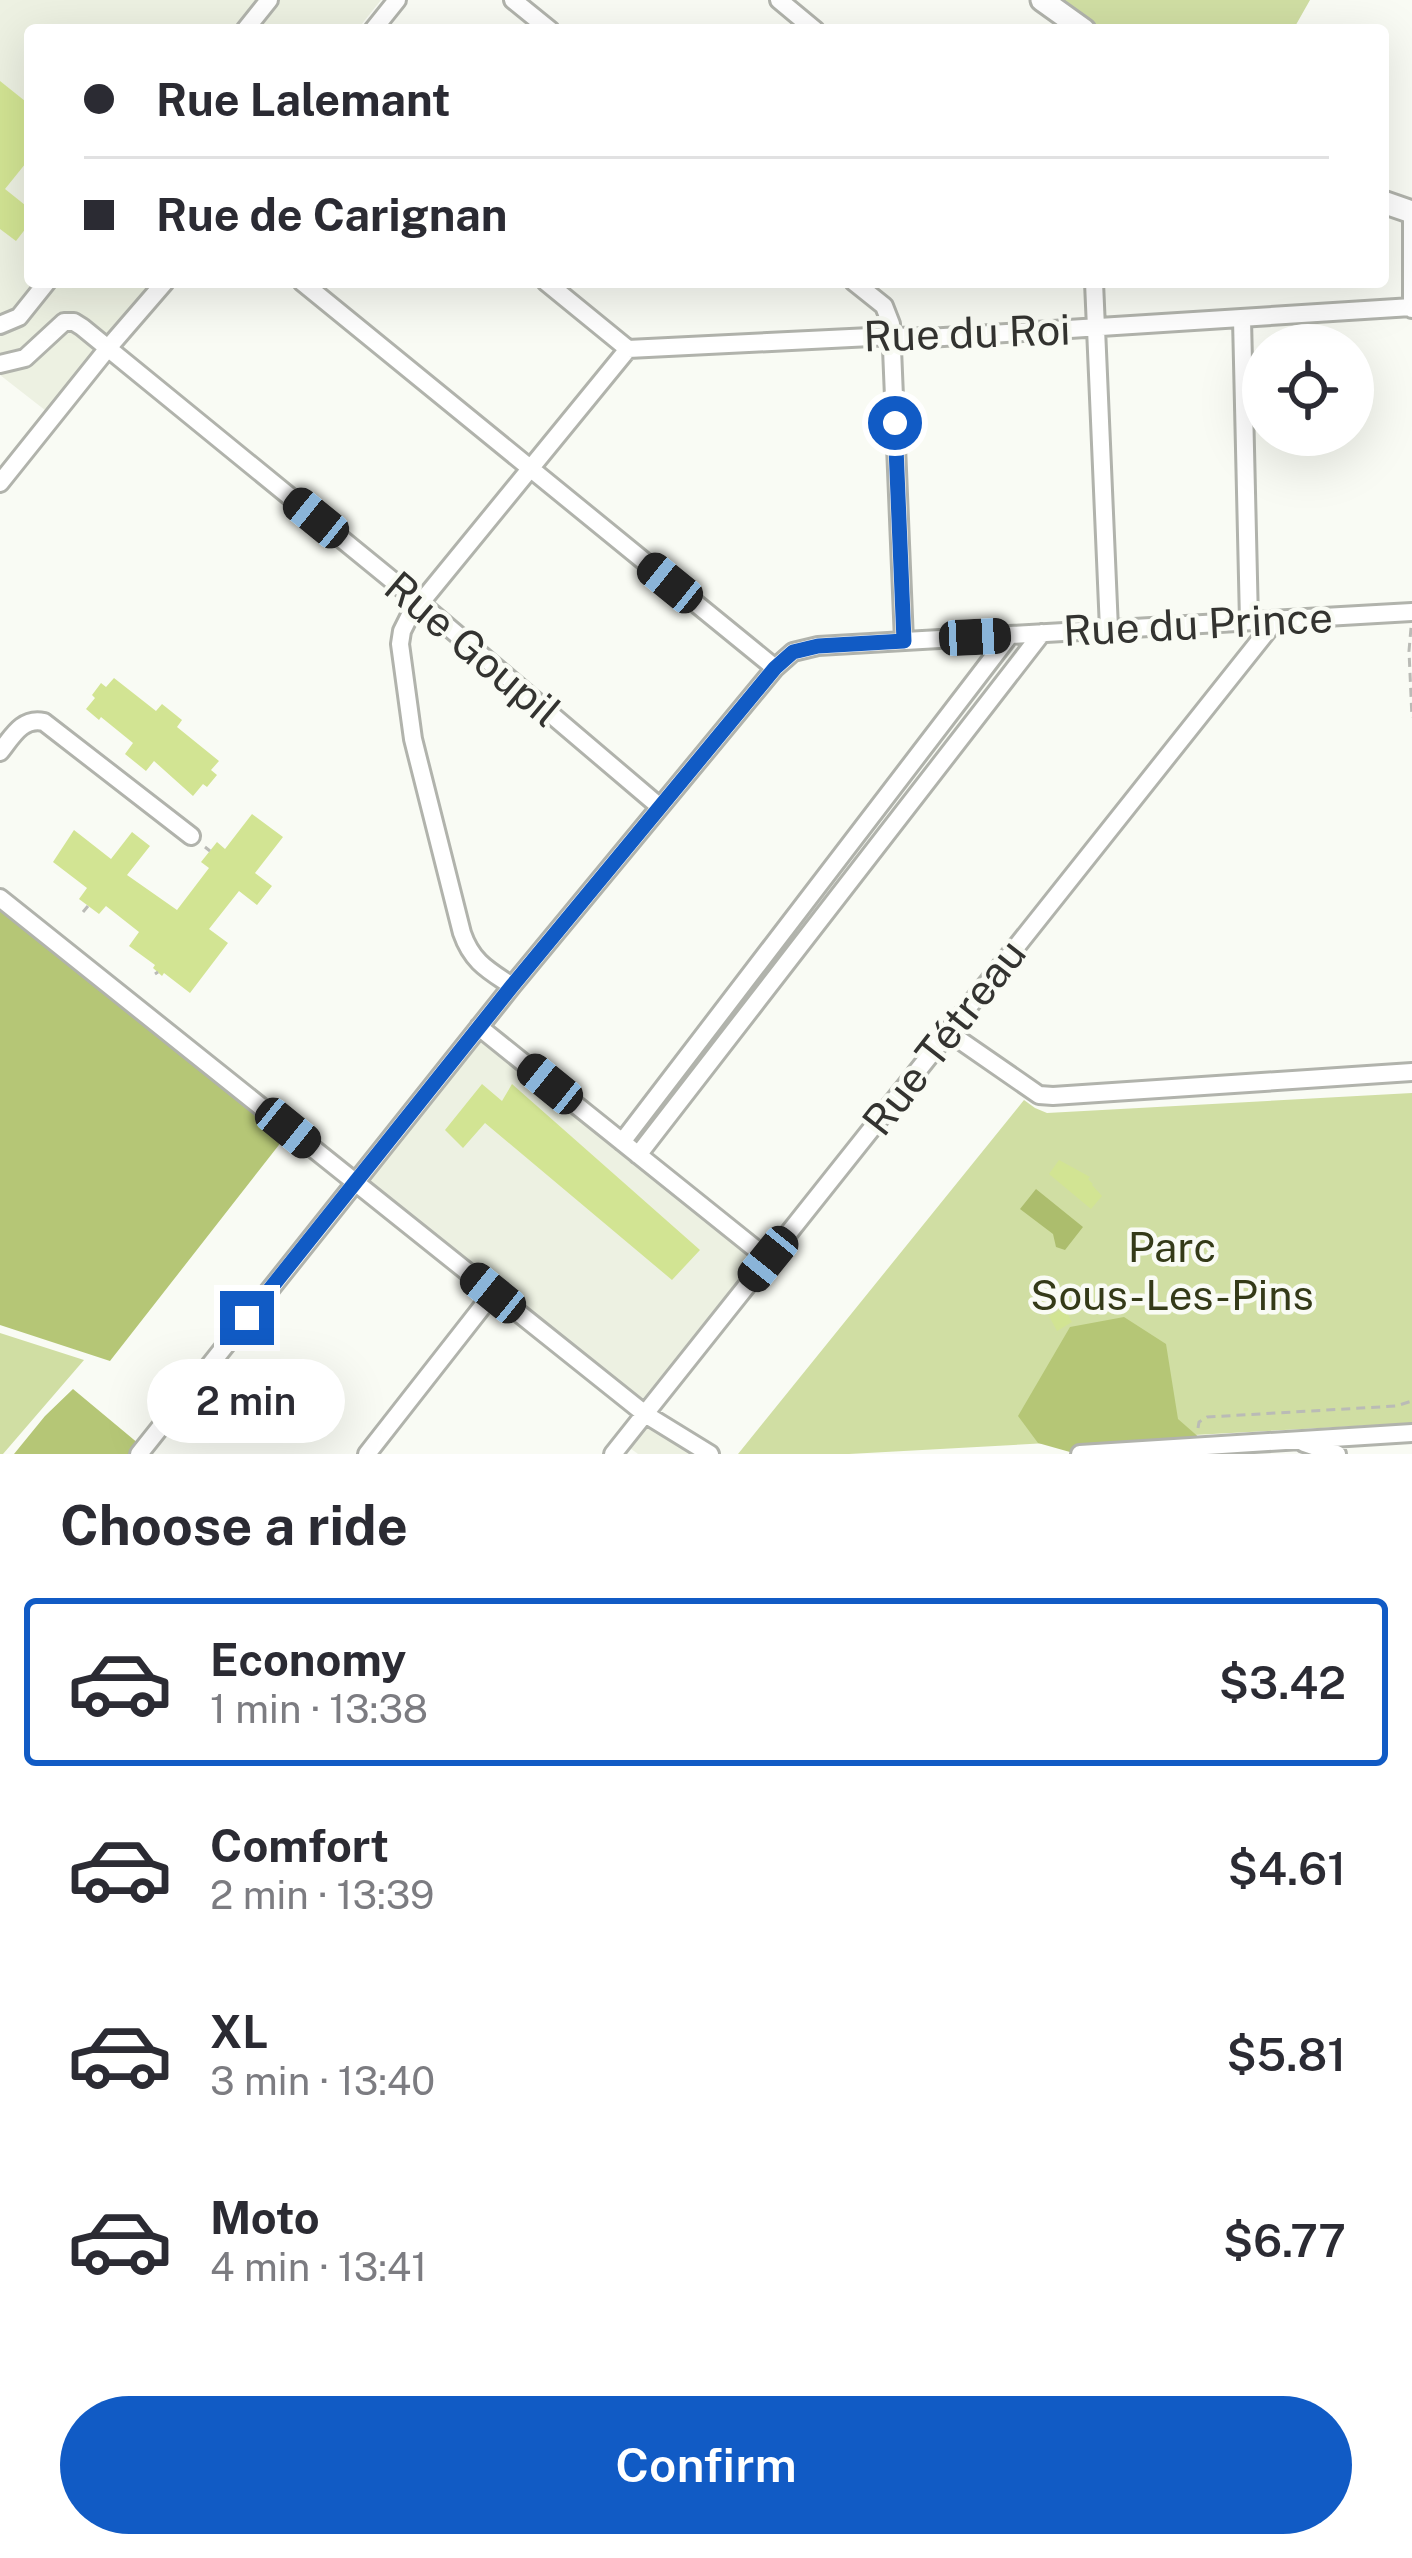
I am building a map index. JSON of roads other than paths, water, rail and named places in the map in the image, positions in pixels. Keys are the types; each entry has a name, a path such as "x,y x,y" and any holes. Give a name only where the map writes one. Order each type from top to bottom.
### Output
{"main road":[{"path":"1042,0 1076,24"}],"street":[{"path":"250,24 269,0"},
{"path":"378,24 397,0"},
{"path":"514,0 543,24"},
{"path":"779,0 808,24"},
{"path":"1412,213 1412,308"},
{"path":"0,326 19,317 42,288"},
{"path":"0,483 160,288"},
{"path":"139,1454 478,1027 775,668 309,288"},
{"path":"512,986 479,966 468,949 413,740 400,644 409,617 628,350 553,288"},
{"path":"861,288 889,314 904,641"},
{"path":"1095,288 1109,629"},
{"name":"Rue du Roi","path":"628,350 928,338 1412,308"},
{"path":"1242,320 1250,621"},
{"name":"Rue Goupil","path":"0,364 25,358 64,322 74,322 420,603 660,807"},
{"name":"Rue du Prince","path":"775,668 793,652 818,646 1412,612"},
{"name":"Rue Tétreau","path":"613,1454 1276,620"},
{"path":"638,1155 1042,633"},
{"path":"622,1142 1010,635"},
{"path":"0,752 23,724 44,722 202,844"},
{"path":"901,778 919,792"},
{"path":"817,887 834,901"},
{"path":"0,898 645,1414 710,1454"},
{"path":"723,1010 740,1023"},
{"path":"478,1027 768,1259"},
{"path":"948,1032 1039,1095 1412,1072"},
{"path":"367,1454 493,1293"},
{"path":"1080,1454 1412,1433"},
{"path":"1292,1439 1337,1454"}],"park label":[{"name":"Parc Sous-Les-Pins","path":"1172,1271"}]}
